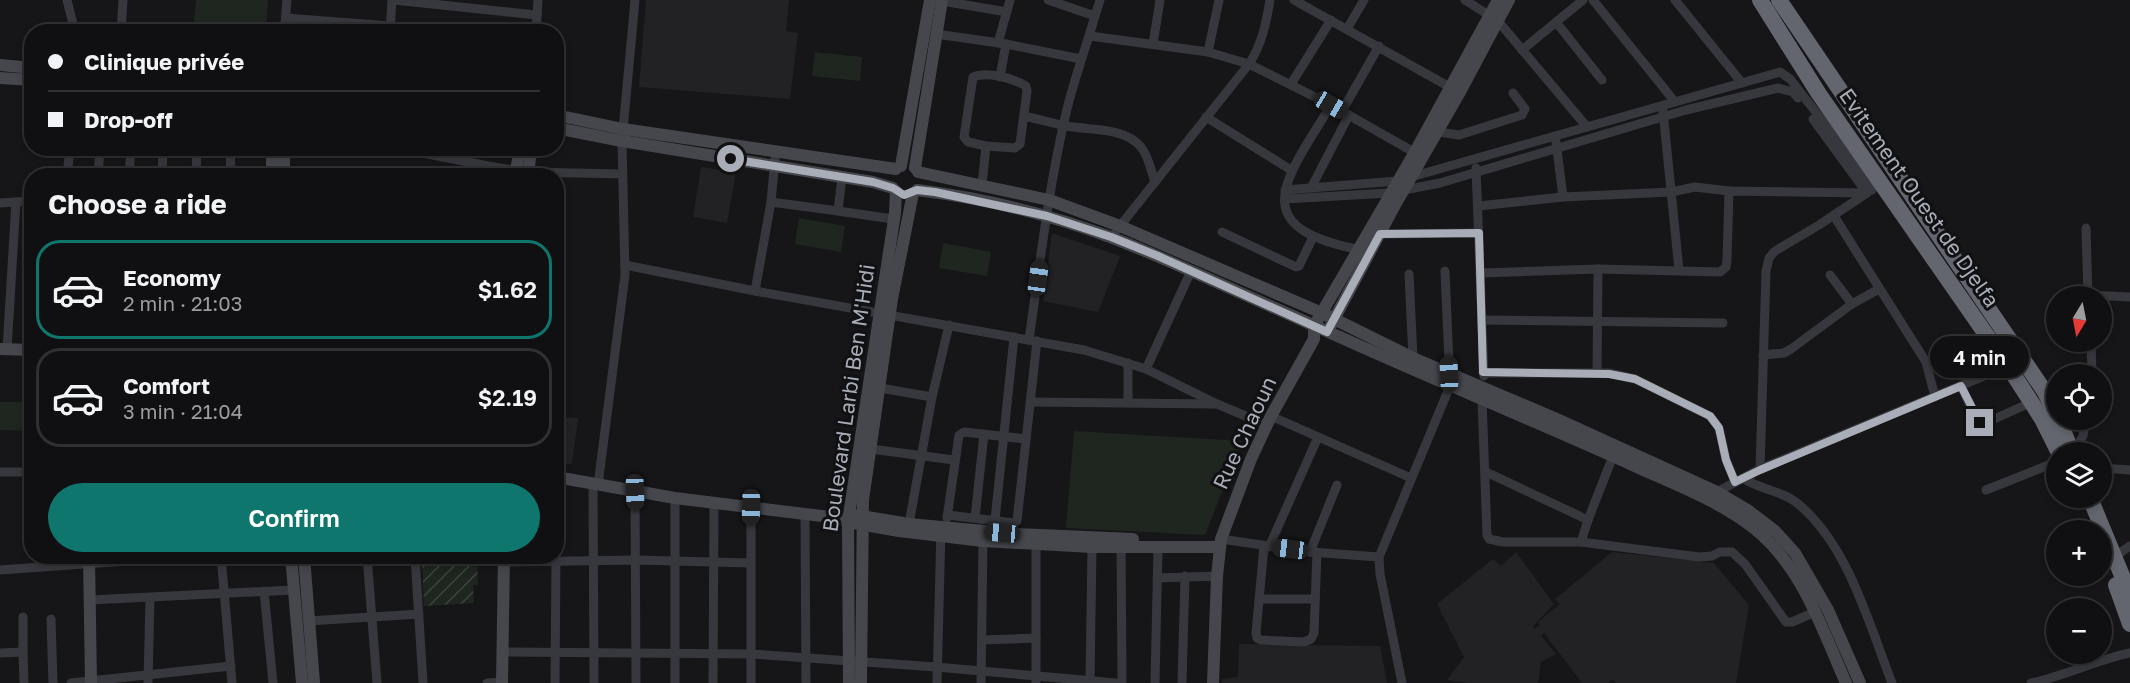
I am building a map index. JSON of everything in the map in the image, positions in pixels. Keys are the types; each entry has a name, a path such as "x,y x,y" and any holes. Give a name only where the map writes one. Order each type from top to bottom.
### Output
{"highway":[{"name":"Evitement Ouest de Djelfa","path":"1760,0 1819,94 1873,189 2008,366 2043,419 2054,442"},
{"path":"1779,0 2046,394"},
{"path":"2112,561 2130,595"},
{"path":"2112,567 2130,624"}],"main road":[{"path":"861,683 855,661 862,520 880,388 885,314 915,191 921,181 916,170 936,34 938,0"},
{"path":"895,189 892,176 898,167 938,0"},
{"path":"1494,18 1498,0"},
{"path":"1314,339 1327,332 1335,319 1380,234 1400,186 1494,18 1509,0"},
{"path":"0,65 24,67"},
{"path":"0,78 24,80"},
{"path":"1314,326 1389,193 1412,177 1419,155 1438,132 1455,90"},
{"path":"564,117 623,135 774,166 842,177 895,189 904,195 915,191 1047,216 1111,237 1327,332 1483,393 1716,492 1775,531 1796,554 1828,610 1860,683"},
{"path":"564,129 898,167 905,165 916,170 1049,200 1120,226 1322,313 1413,358 1450,380"},
{"name":"Boulevard Larbi Ben M'Hidi","path":"849,683 855,661 845,518 885,314 895,189"},
{"name":"Rue Chaoun","path":"1213,683 1220,543 1244,476 1269,420 1314,339 1314,326"},
{"path":"4,349 24,350"},
{"path":"1483,393 1697,494 1754,528 1773,545 1798,579 1846,683"},
{"path":"564,478 635,492 714,503 862,520 944,526 983,541 1220,543"},
{"path":"862,520 944,526 1092,547 1121,543 1158,547 1220,543"},
{"path":"89,564 92,682"},
{"path":"292,564 302,683"},
{"path":"304,564 314,683"},
{"path":"502,682 504,564"}],"street":[{"path":"67,0 73,24"},
{"path":"122,24 123,0"},
{"path":"285,24 287,0"},
{"path":"391,24 393,0 537,15"},
{"path":"536,24 538,0"},
{"path":"594,683 595,484 625,265 623,135 635,0"},
{"path":"938,0 1006,12"},
{"path":"1000,77 1006,12 1010,0"},
{"path":"1048,0 1095,16"},
{"path":"944,526 975,518 1017,522 1031,402 1033,340 1049,200 1063,125 1100,0"},
{"path":"1153,44 1160,0"},
{"path":"1208,52 1219,0"},
{"path":"1111,237 1249,64 1266,28 1270,0"},
{"path":"1294,0 1455,90"},
{"path":"1347,29 1364,0"},
{"path":"1465,0 1494,18 1587,127"},
{"path":"1522,50 1583,0"},
{"path":"1593,0 1674,102"},
{"path":"1676,0 1742,83"},
{"path":"1291,84 1331,20"},
{"path":"1556,22 1602,80"},
{"path":"936,34 1002,43 1081,59"},
{"path":"1089,36 1208,52 1249,64 1331,105 1419,155"},
{"path":"1311,188 1379,46"},
{"path":"1412,177 1780,72 1790,79 1873,189"},
{"path":"974,75 1000,77 1026,86 1024,116 1018,147 986,146 968,142 964,137 974,75"},
{"path":"1285,194 1311,188 1400,186 1476,172 1664,117 1778,88 1785,88 1793,92 1873,189"},
{"path":"1438,132 1460,135 1522,115 1525,109 1513,93"},
{"path":"1331,105 1291,170 1285,194 1286,212 1291,222 1313,237 1332,244 1370,252"},
{"path":"1663,105 1679,270"},
{"path":"1024,116 1063,125 1118,133 1131,139 1141,147 1148,159 1155,182"},
{"path":"1206,117 1291,170"},
{"path":"1555,136 1563,196"},
{"path":"982,185 986,146"},
{"path":"755,291 771,202 776,152"},
{"path":"438,156 500,168"},
{"path":"1476,159 1487,535 1489,539 1503,542 1581,542 1699,557 1732,552 1745,564 1786,622 1792,622 1815,612"},
{"path":"564,173 622,174"},
{"path":"838,211 842,177"},
{"path":"1478,206 1563,196 1671,192 1695,187 1729,191 1873,189"},
{"path":"1760,470 1766,272 1769,258 1784,244 1834,216 1873,189"},
{"path":"1481,273 1598,269 1720,272 1726,267 1729,191"},
{"path":"1285,194 1389,193"},
{"path":"4,349 16,202"},
{"path":"0,203 24,202"},
{"path":"771,202 894,219"},
{"path":"1834,216 1926,362 1935,398"},
{"path":"2086,228 2087,286"},
{"path":"1222,232 1296,267 1299,266 1313,237"},
{"path":"1380,234 1479,233"},
{"path":"625,265 755,291 1084,350 1146,369 1217,404 1318,437 1411,478"},
{"path":"1597,373 1598,269"},
{"path":"1146,369 1191,271"},
{"path":"1402,683 1380,574 1379,557 1450,380 1445,271"},
{"path":"1409,274 1413,358"},
{"path":"1830,275 1852,304"},
{"path":"1763,355 1791,350 1852,304 1879,289"},
{"path":"2112,297 2130,297"},
{"path":"1482,320 1723,323"},
{"path":"909,524 932,397 949,325"},
{"path":"995,520 1014,337"},
{"path":"1128,363 1128,403"},
{"path":"1716,492 1760,470 2008,366"},
{"path":"1483,372 1620,375 1635,379 1710,416 1719,428 1726,460 1739,480 1783,494 1795,501 1810,515 1822,532 1846,568 1892,683"},
{"path":"1961,386 1977,421 1983,424 2032,402"},
{"path":"880,388 932,397"},
{"path":"1031,402 1217,404"},
{"path":"936,683 944,526 957,438 961,433 1026,439"},
{"path":"975,518 984,434"},
{"path":"1318,437 1267,546 1259,599 1257,638 1304,642 1311,639 1314,633 1315,600 1313,552 1337,485"},
{"path":"871,448 954,460"},
{"path":"1581,542 1613,456"},
{"path":"1986,490 2046,466"},
{"path":"2112,469 2130,470"},
{"path":"0,472 24,472"},
{"path":"1486,472 1588,520"},
{"path":"635,492 636,683"},
{"path":"675,498 675,683"},
{"path":"713,683 714,503"},
{"path":"751,507 751,683"},
{"path":"805,514 806,683"},
{"path":"1036,540 1036,680"},
{"path":"981,683 983,541"},
{"path":"1121,543 1122,683"},
{"path":"1220,543 1379,557"},
{"path":"2112,553 2130,546"},
{"path":"1089,680 1092,547"},
{"path":"1155,683 1158,547"},
{"path":"564,559 750,563"},
{"path":"0,570 53,564"},
{"path":"221,564 232,683"},
{"path":"368,564 377,683"},
{"path":"416,564 423,683"},
{"path":"555,683 556,564"},
{"path":"1182,683 1185,576"},
{"path":"1157,578 1217,576"},
{"path":"90,600 294,590"},
{"path":"264,591 273,683"},
{"path":"148,679 150,598"},
{"path":"1259,599 1315,600"},
{"path":"308,621 419,614"},
{"path":"22,617 24,683"},
{"path":"51,619 53,683"},
{"path":"982,640 1036,638"},
{"path":"0,653 23,652"},
{"path":"502,652 752,654 936,667 1036,680 1089,680 1116,683"},
{"path":"2031,683 2107,658 2130,653"},
{"path":"71,683 148,679 231,666"},
{"path":"488,683 502,682"}],"shaded area":[{"path":"196,0 268,0 266,24 194,24"},
{"path":"646,0 789,0 786,31 798,33 790,99 639,87"},
{"path":"815,52 862,57 860,81 812,76"},
{"path":"701,167 736,172 727,223 693,217"},
{"path":"799,218 845,226 841,252 795,244"},
{"path":"1052,233 1120,256 1098,312 1043,301"},
{"path":"943,243 991,252 987,276 939,268"},
{"path":"0,402 24,402 24,431 0,430"},
{"path":"564,417 578,418 572,464 564,464"},
{"path":"1074,431 1242,441 1205,535 1066,528"},
{"path":"1516,552 1554,604 1533,626 1535,629 1540,625 1538,622 1560,604 1555,599 1612,552 1714,563 1749,605 1736,683 1616,683 1613,679 1608,683 1582,683 1544,633 1541,636 1556,654 1541,662 1538,683 1468,683 1447,680 1464,657 1437,604 1493,559 1501,566"},
{"path":"422,564 477,564 478,585 473,585 474,603 424,606"},
{"path":"1239,644 1380,646 1387,683 1222,683 1222,679 1238,677"}],"route":[{"path":"731,159 873,182 893,188 904,195 917,190 935,192 1047,216 1111,237 1158,256 1327,332 1380,234 1479,233 1483,372 1609,374 1635,379 1710,416 1719,428 1726,460 1735,482 1961,386 1980,423"}]}
